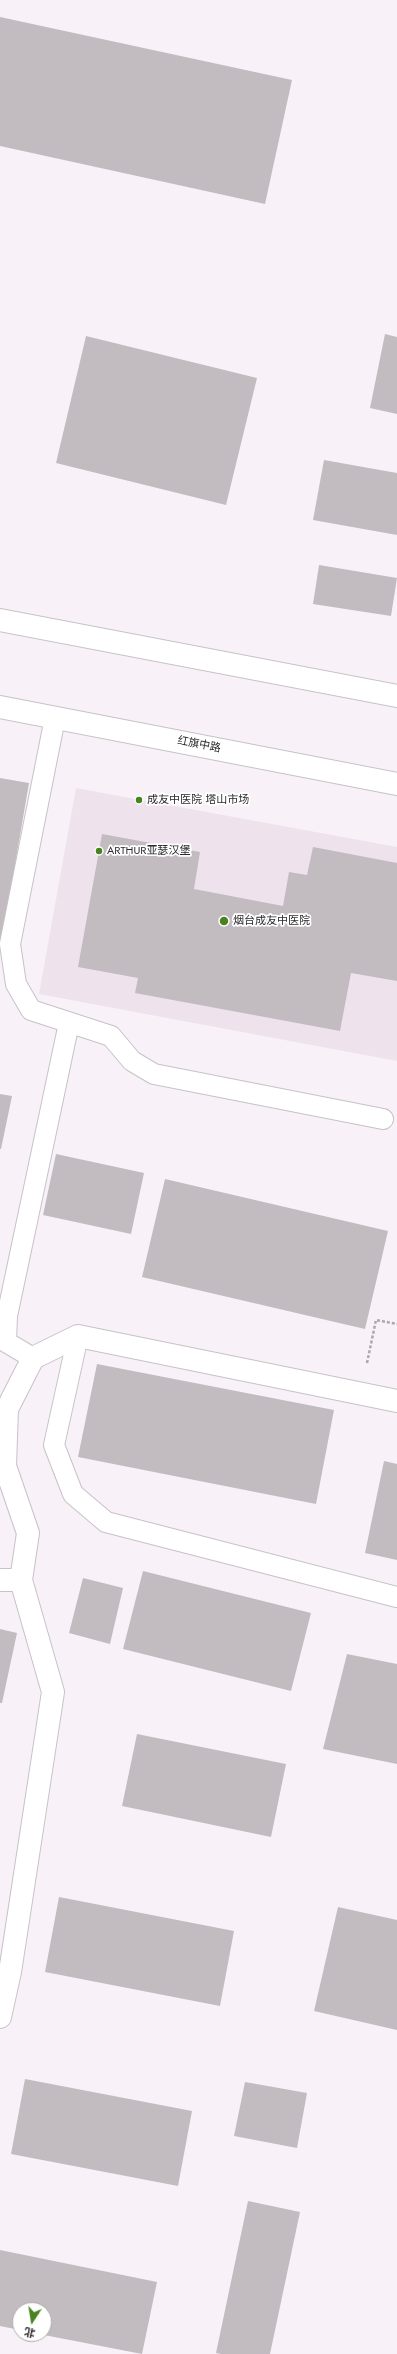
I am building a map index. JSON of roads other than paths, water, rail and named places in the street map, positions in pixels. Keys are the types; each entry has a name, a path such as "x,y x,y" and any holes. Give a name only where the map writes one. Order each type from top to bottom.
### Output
{"street":[{"path":"0,620 397,696"},
{"name":"红旗中路","path":"0,707 397,784"},
{"path":"0,2017 10,1972 54,1692 10,1580 28,1533 5,1466 3,1408 33,1358 78,1336 397,1401"}],"lane":[{"path":"55,718 10,944 16,984 30,1010 112,1036 132,1061 154,1074 383,1119"},
{"path":"33,1358 6,1342 7,1316 69,1023"},
{"path":"78,1336 54,1446 74,1494 106,1522 397,1597"}],"place":[{"name":"成友中医院 塔山市场","path":"139,800"},
{"name":"ARTHUR亚瑟汉堡","path":"99,851"},
{"name":"烟台成友中医院","path":"224,921"}]}
